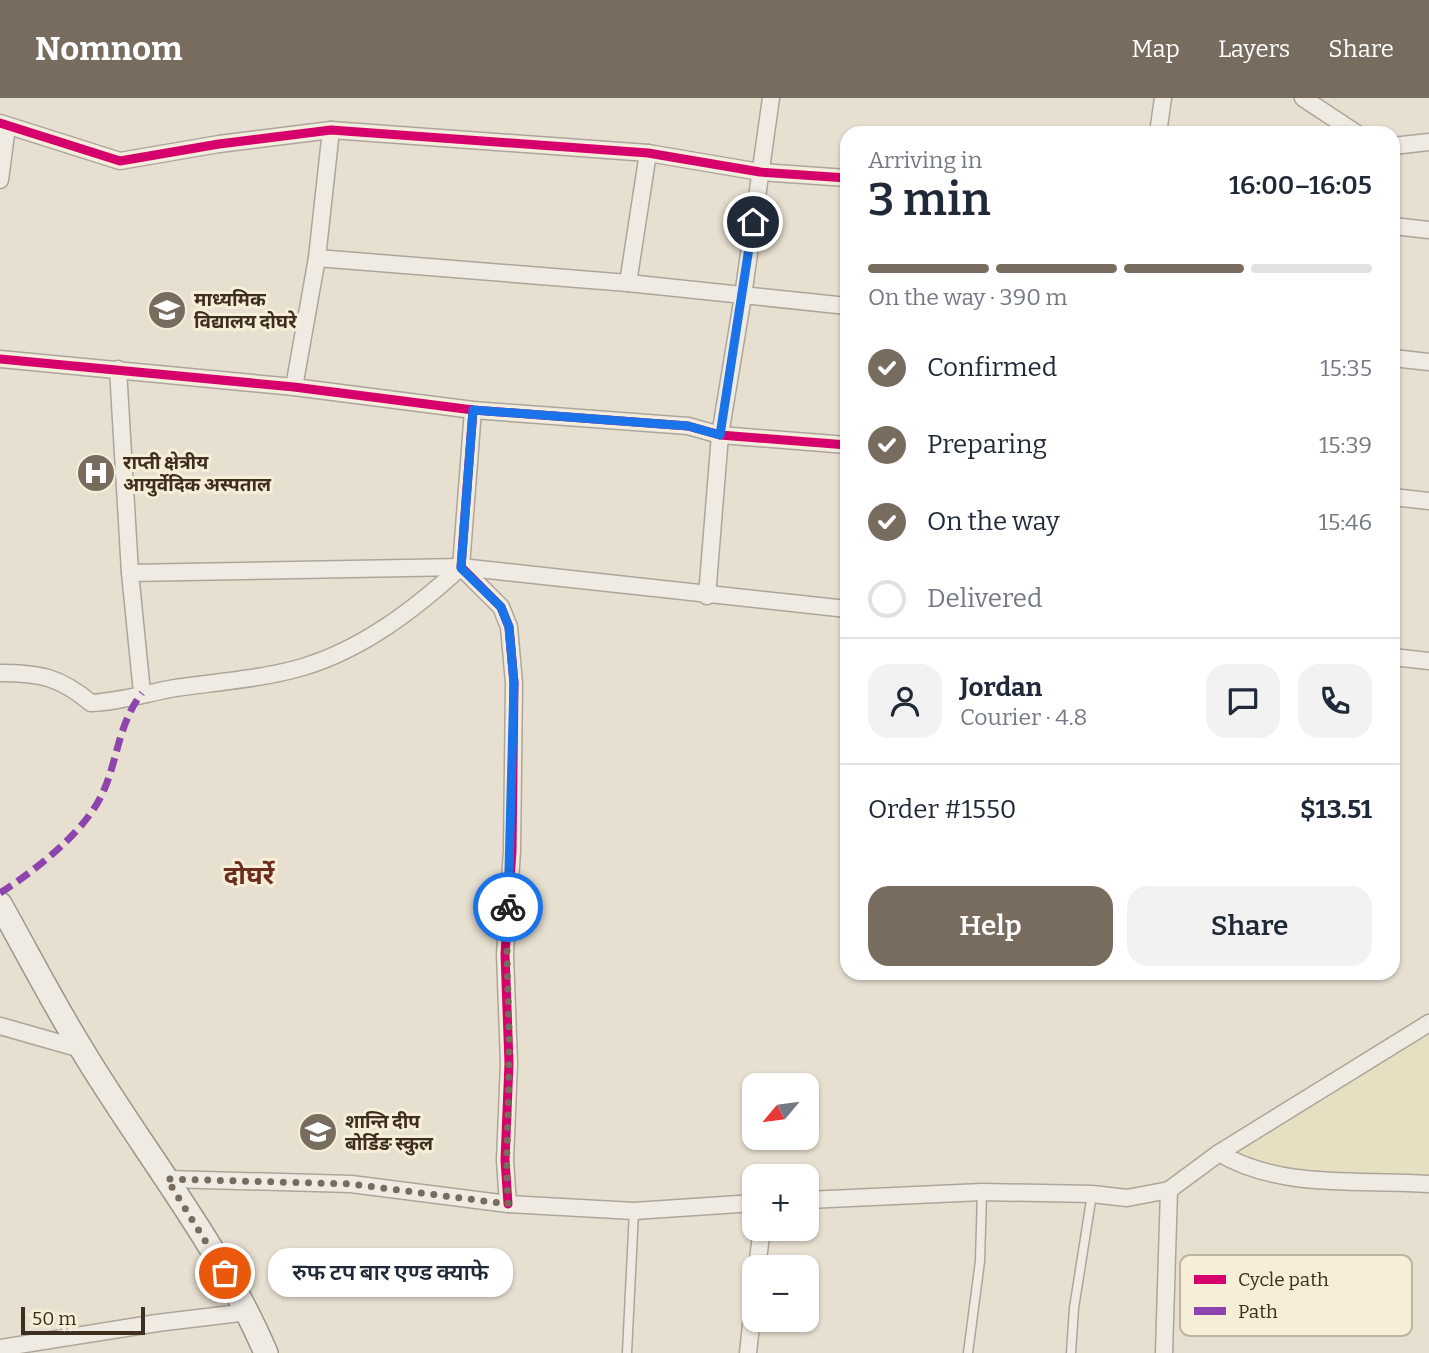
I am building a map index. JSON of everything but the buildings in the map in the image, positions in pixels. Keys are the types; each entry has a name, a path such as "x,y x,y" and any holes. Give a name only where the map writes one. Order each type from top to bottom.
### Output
{"main road":[{"path":"0,904 81,1049 167,1179 248,1312 266,1353"}],"street":[{"path":"707,596 720,435 771,98"},
{"path":"1159,126 1163,98"},
{"path":"1303,98 1345,126"},
{"path":"0,180 3,125 120,162 219,144 331,130 648,153 760,172 840,178"},
{"path":"294,387 317,258 331,130"},
{"path":"1400,144 1429,142"},
{"path":"628,282 648,153"},
{"path":"1400,227 1429,230"},
{"path":"317,258 628,282 840,305"},
{"path":"0,359 294,387 473,410 688,426 720,435 840,444"},
{"path":"1400,359 1429,362"},
{"path":"118,369 130,573 142,693"},
{"path":"0,673 49,676 75,690 90,703 110,702 142,693 303,667 357,645 419,605 461,568 473,410"},
{"path":"1400,498 1429,501"},
{"path":"130,573 461,568 840,608"},
{"path":"461,568 501,607 509,627 514,683 512,851 505,954 509,1063 505,1160 508,1204"},
{"path":"1400,658 1429,661"},
{"path":"819,1199 982,1192 1092,1194 1127,1198 1169,1190 1219,1153 1429,1023"},
{"path":"0,1026 81,1049"},
{"path":"1219,1153 1235,1162 1273,1175 1329,1181 1429,1184"},
{"path":"167,1179 351,1184 508,1204 634,1211 742,1204"},
{"path":"1164,1353 1169,1190"},
{"path":"0,1348 158,1322 248,1312"},
{"path":"748,1353 750,1332"}],"lane":[{"path":"968,1353 980,1261 982,1192"},
{"path":"1070,1353 1074,1308 1092,1194"},
{"path":"627,1353 634,1211"}],"shaded area":[{"path":"1429,1035 1429,1176 1330,1175 1274,1170 1237,1150"}],"marked path":[{"path":"0,893 54,853 89,815 105,789 127,719 142,693"}],"cycle path":[{"path":"0,123 120,161 219,144 331,130 648,153 760,172 840,178"},
{"path":"0,359 294,387 473,410 688,426 720,435 840,444"},
{"path":"473,410 461,567 501,607 509,627 514,683 512,851 505,954 509,1063 505,1160 508,1204"}],"way so far":[{"path":"225,1273 167,1179 351,1184 508,1204 505,1160 509,1063 505,954 508,907"}],"place":[{"name":"माध्यमिक विद्यालय दोघरे","path":"167,310"},
{"name":"राप्ती क्षेत्रीय आयुर्वेदिक अस्पताल","path":"96,473"},
{"name":"शान्ति दीप बोर्डिङ स्कुल","path":"318,1132"},
{"name":"रुफ टप बार एण्ड क्याफे","path":"225,1273"}],"district":[{"name":"दोघर्रे","path":"249,875"}],"route":[{"path":"508,907 512,851 514,683 509,627 501,607 461,568 473,410 688,426 720,435 753,222"}]}
